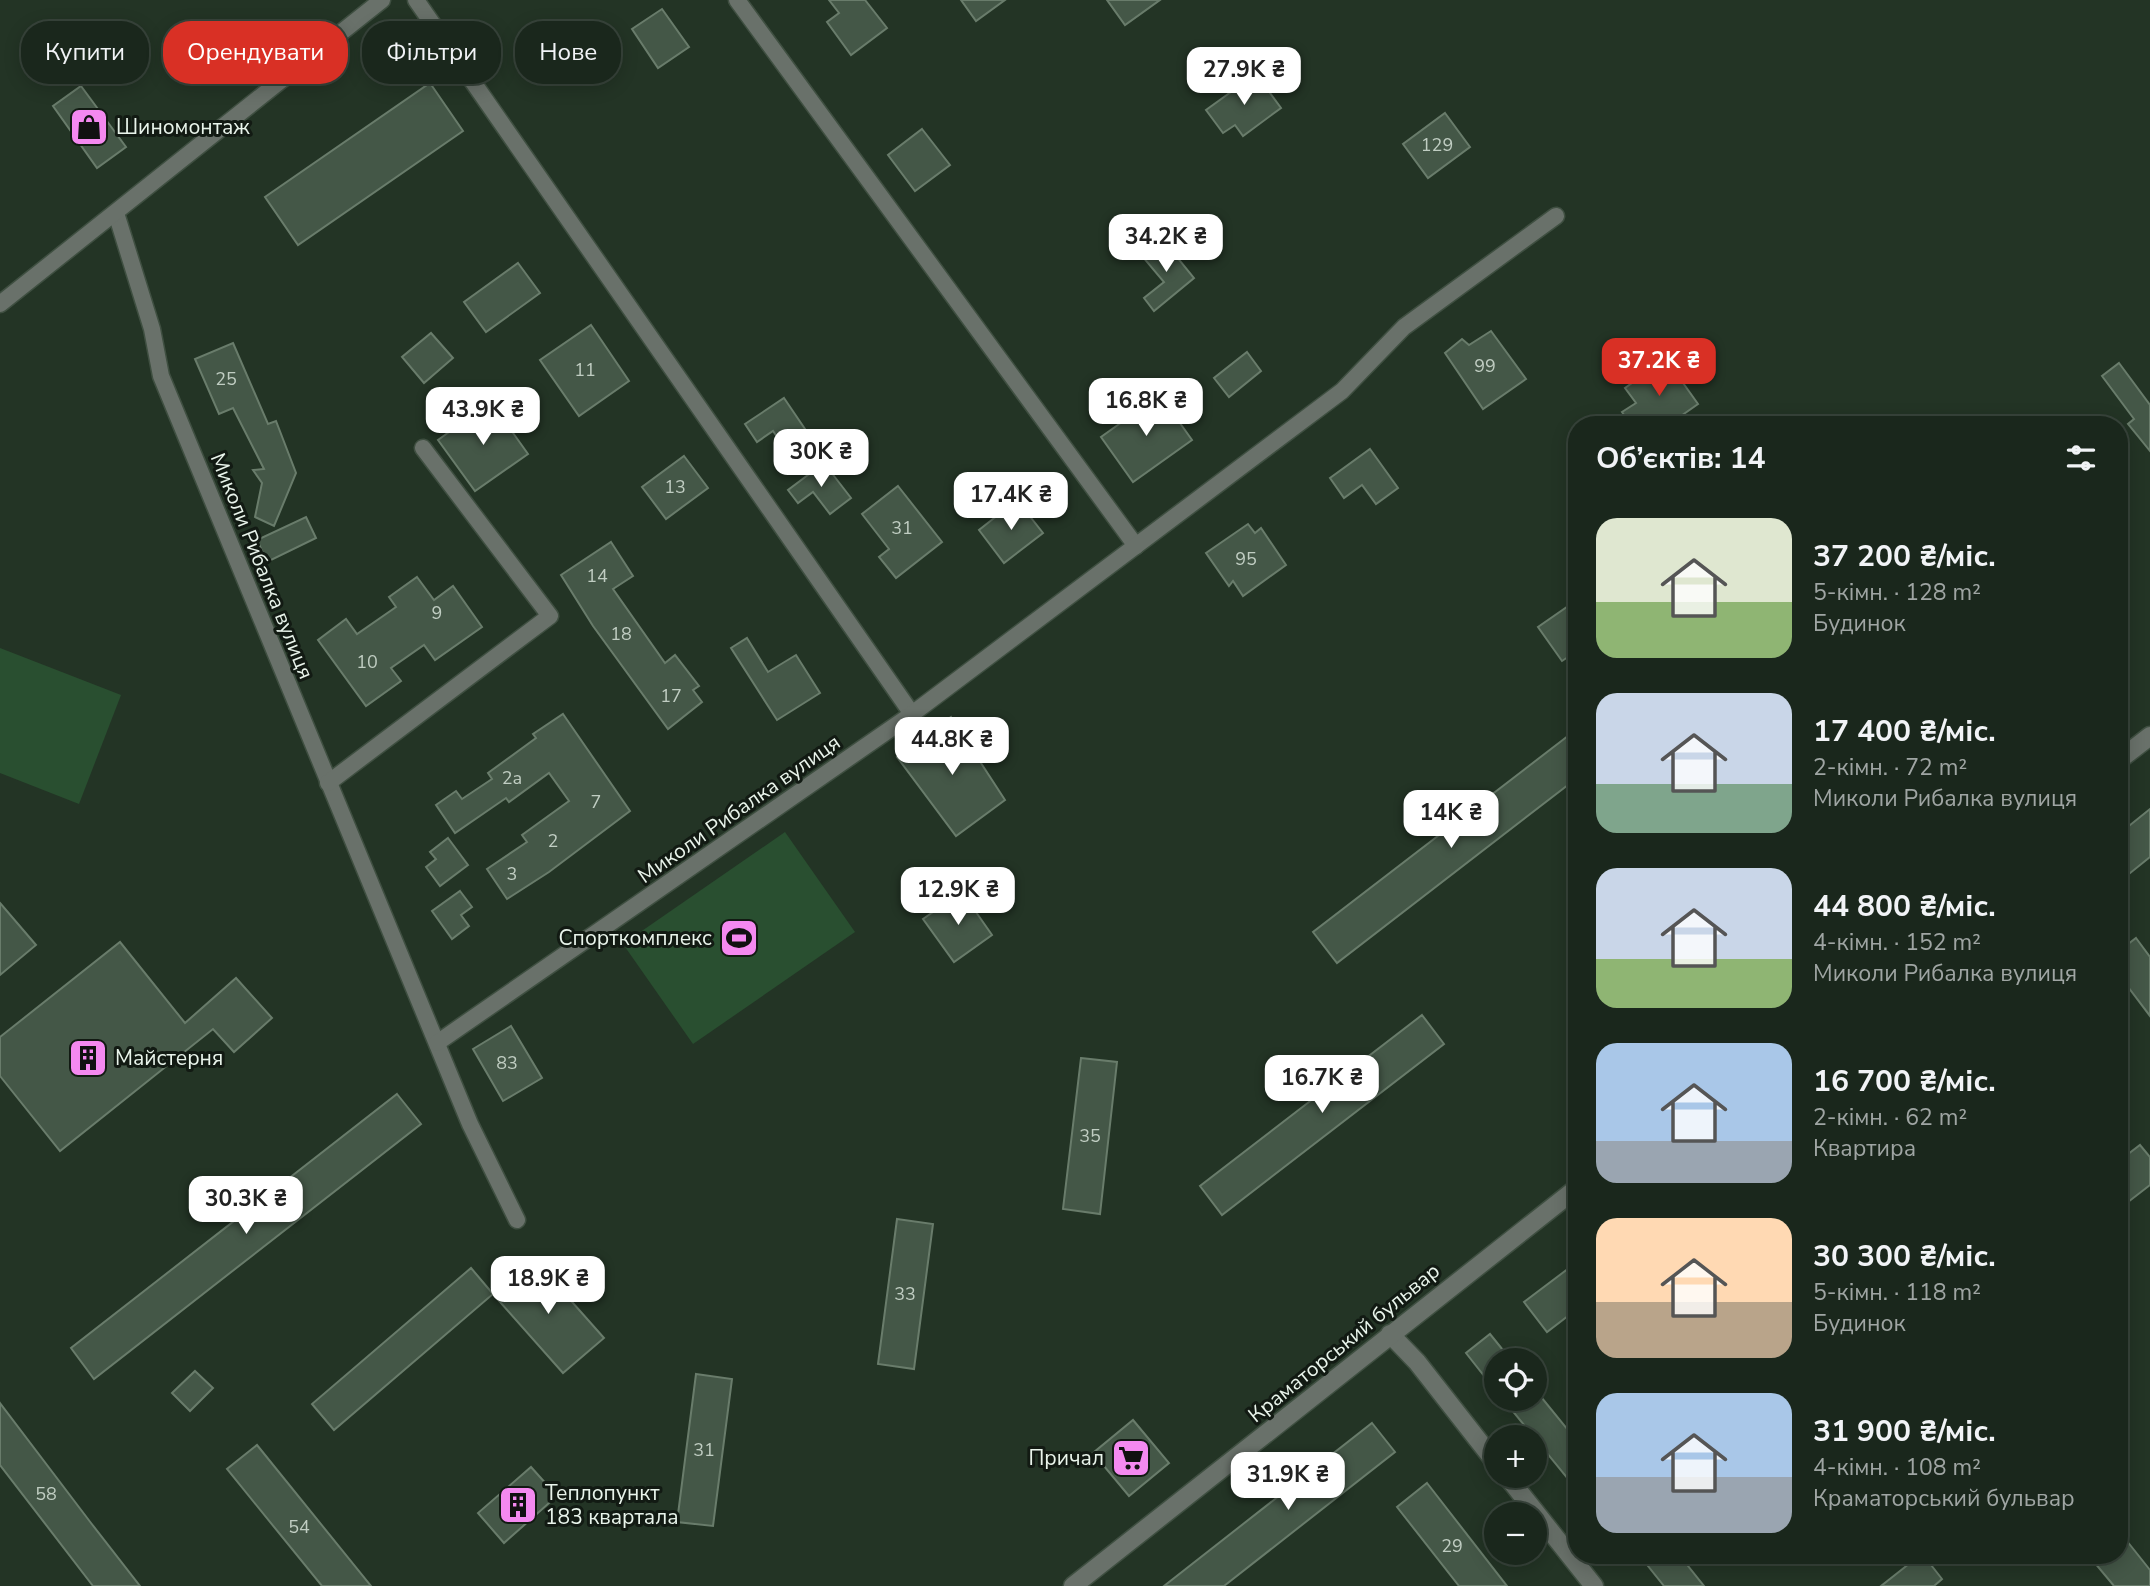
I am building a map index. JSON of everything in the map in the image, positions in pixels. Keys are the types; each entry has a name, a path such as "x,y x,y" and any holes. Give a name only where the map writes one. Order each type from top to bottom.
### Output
{"street":[{"path":"0,304 382,0"},
{"path":"416,0 912,714"},
{"path":"737,0 1136,546"},
{"name":"Миколи Рибалка вулиця","path":"116,213 152,329 161,376 470,1124 517,1220"},
{"name":"Миколи Рибалка вулиця","path":"437,1043 912,714 1342,391 1404,327 1556,216"},
{"path":"328,783 550,616 423,448"},
{"path":"2128,753 2150,736"},
{"name":"Краматорський бульвар","path":"1073,1586 1568,1195"},
{"path":"1390,1334 1417,1362 1484,1448"},
{"path":"1516,1488 1568,1553"},
{"path":"1577,1564 1594,1586"}],"green space":[{"path":"0,648 121,695 79,804 0,773"},
{"name":"Спорткомплекс","path":"785,832 855,932 693,1044 623,944"}],"building":[{"path":"829,0 865,0 887,28 851,55 827,22 839,13"},
{"path":"961,0 1005,0 976,21"},
{"path":"1107,0 1160,0 1125,25"},
{"path":"662,9 689,47 658,68 632,29"},
{"path":"1256,74 1281,108 1243,136 1235,125 1223,133 1206,110"},
{"path":"429,84 463,131 298,245 265,197"},
{"name":"Шиномонтаж","path":"81,86 126,147 97,168 53,106"},
{"path":"1445,113 1470,147 1428,178 1403,144"},
{"path":"922,129 950,165 915,191 888,155"},
{"path":"1163,240 1194,278 1154,311 1144,298 1164,282 1142,256"},
{"path":"518,263 540,293 486,332 464,302"},
{"path":"591,325 629,381 579,416 540,360"},
{"path":"1491,331 1526,379 1483,409 1445,353 1462,339 1469,345"},
{"path":"431,333 453,358 424,383 402,357"},
{"path":"233,343 268,424 276,421 296,473 274,526 255,517 262,483 253,470 264,469 233,408 219,414 195,359"},
{"path":"1247,352 1261,371 1229,397 1214,378"},
{"path":"1666,359 1698,404 1681,416 1625,416 1622,412 1636,403 1625,388"},
{"path":"2119,363 2150,405 2150,451 2128,424 2134,419 2102,376"},
{"path":"1160,395 1192,440 1133,482 1101,437"},
{"path":"784,398 805,429 782,444 773,431 757,442 745,424"},
{"path":"491,402 528,454 475,491 438,440"},
{"path":"1370,449 1398,488 1376,504 1362,485 1344,498 1330,478"},
{"path":"684,456 708,488 666,519 642,487"},
{"path":"824,463 851,498 830,514 813,492 798,503 788,490"},
{"path":"898,486 942,542 896,578 879,557 889,549 862,514"},
{"path":"1017,500 1043,533 1004,563 979,530"},
{"path":"306,517 316,538 267,562 257,540"},
{"path":"1248,524 1255,533 1261,528 1286,565 1243,596 1233,581 1229,586 1206,553"},
{"path":"611,542 633,576 613,589 665,663 675,655 699,686 693,690 702,702 668,729 593,626 561,575"},
{"path":"417,577 434,600 453,586 482,627 435,660 424,645 391,668 401,681 366,706 318,640 346,619 357,634 396,607 389,597"},
{"path":"1568,606 1568,657 1562,661 1538,627"},
{"path":"747,638 768,672 796,655 820,693 777,720 731,648"},
{"path":"563,714 630,811 549,872 507,899 487,869 527,842 522,835 569,801 549,773 509,802 506,798 455,833 436,805 456,791 462,799 492,779 488,773 536,738 533,734"},
{"path":"951,717 1005,800 956,836 897,757"},
{"path":"1568,736 1568,785 1337,963 1313,932"},
{"path":"2150,809 2150,857 2128,875 2128,827"},
{"path":"448,838 468,865 440,886 426,867 436,859 430,852"},
{"path":"460,891 472,907 461,915 469,926 452,939 432,911"},
{"path":"962,892 992,935 954,962 923,919"},
{"path":"0,903 36,945 0,975"},
{"path":"2136,938 2150,957 2150,1016 2128,987 2128,944"},
{"name":"Майстерня","path":"120,942 185,1023 236,978 272,1018 234,1052 213,1029 60,1151 0,1076 0,1037"},
{"path":"1422,1015 1444,1044 1222,1215 1200,1186"},
{"path":"511,1026 542,1078 503,1101 473,1049"},
{"path":"1081,1058 1117,1062 1100,1214 1063,1209"},
{"path":"397,1094 421,1124 94,1379 71,1348"},
{"path":"2140,1145 2150,1157 2150,1185 2128,1202 2128,1154"},
{"path":"897,1219 933,1224 914,1369 878,1364"},
{"path":"534,1259 604,1338 563,1373 493,1294"},
{"path":"471,1268 493,1294 334,1430 312,1404"},
{"path":"1568,1269 1568,1316 1547,1332 1524,1302"},
{"path":"1490,1334 1501,1348 1484,1348 1484,1376 1466,1353"},
{"path":"195,1371 213,1388 190,1411 172,1393"},
{"path":"696,1374 732,1379 713,1526 677,1522"},
{"path":"0,1403 140,1586 93,1586 0,1465"},
{"path":"1547,1404 1568,1430 1568,1479 1547,1453 1547,1425 1524,1425 1513,1411 1547,1411"},
{"name":"Причал","path":"1133,1420 1169,1463 1129,1496 1093,1453"},
{"path":"1372,1423 1395,1452 1224,1586 1164,1586"},
{"path":"257,1445 371,1586 322,1586 227,1469"},
{"name":"Теплопункт 183 квартала","path":"531,1467 557,1496 504,1543 478,1513"},
{"path":"1427,1483 1484,1556 1484,1565 1491,1565 1507,1586 1459,1586 1397,1507"},
{"path":"2128,1542 2150,1570 2150,1586 2114,1586 2096,1564 2128,1564"},
{"path":"1646,1564 1686,1564 1704,1586 1664,1586"},
{"path":"1909,1564 1930,1564 1942,1579 1934,1586 1881,1586"}],"place":[{"name":"Шиномонтаж","path":"89,127"},
{"name":"Спорткомплекс","path":"739,938"},
{"name":"Майстерня","path":"88,1058"},
{"name":"Причал","path":"1131,1458"},
{"name":"Теплопункт 183 квартала","path":"518,1505"}]}
